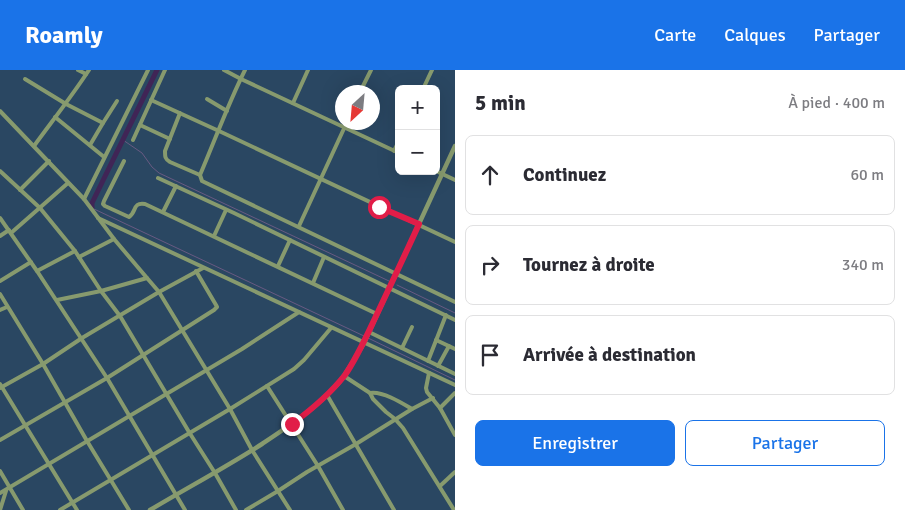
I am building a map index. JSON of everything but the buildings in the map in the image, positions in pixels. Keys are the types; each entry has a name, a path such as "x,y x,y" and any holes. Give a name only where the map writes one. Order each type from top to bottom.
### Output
{"street":[{"path":"34,146 88,72 78,70"},
{"path":"84,199 147,72 140,70"},
{"path":"133,140 165,70"},
{"path":"224,70 335,123"},
{"path":"245,70 200,175 202,181 455,302"},
{"path":"293,103 308,70"},
{"path":"364,85 371,70"},
{"path":"426,85 432,70"},
{"path":"25,79 66,104 103,123"},
{"path":"206,99 226,111"},
{"path":"151,100 455,242"},
{"path":"90,145 116,101"},
{"path":"0,111 84,199 114,239 159,292 230,409 252,450 290,510"},
{"path":"180,113 165,151 165,158 200,175"},
{"path":"55,117 104,157"},
{"path":"140,125 170,139"},
{"path":"299,226 343,130"},
{"path":"350,130 395,151"},
{"path":"150,510 215,473 292,424 327,395 344,376 369,333 455,146"},
{"path":"20,190 49,161"},
{"path":"124,161 103,204 105,206 129,217 132,216 136,206 145,204 377,314"},
{"path":"0,171 40,208 75,251 120,316 236,510"},
{"path":"442,174 455,180"},
{"path":"158,178 455,320"},
{"path":"0,236 10,232 68,183"},
{"path":"163,212 176,186"},
{"path":"214,236 226,210"},
{"path":"0,218 82,338 185,510"},
{"path":"98,218 455,385"},
{"path":"79,257 114,239"},
{"path":"278,266 290,240"},
{"path":"37,271 75,251"},
{"path":"313,283 324,257"},
{"path":"0,281 31,262"},
{"path":"77,510 1,386 43,364 82,338 203,268"},
{"path":"0,440 107,378 214,310 217,307 196,271"},
{"path":"57,300 101,291 147,278"},
{"path":"0,294 66,401 129,510"},
{"path":"0,310 7,307"},
{"path":"0,493 207,370 299,312"},
{"path":"428,361 446,315"},
{"path":"402,348 412,327"},
{"path":"60,510 230,409 299,365 331,328"},
{"path":"369,333 455,374"},
{"path":"436,340 455,349"},
{"path":"438,366 449,346"},
{"path":"428,374 427,392 440,408 455,435"},
{"path":"344,376 370,393 373,399 396,419 454,508"},
{"path":"267,386 318,466 343,510"},
{"path":"370,393 377,393 412,409"},
{"path":"440,408 455,393"},
{"path":"327,395 394,510"},
{"path":"246,510 433,398"},
{"path":"0,471 8,489 23,510"},
{"path":"440,486 455,472"},
{"path":"0,510 8,489"}],"waterway":[{"path":"92,208 92,203 157,70"},
{"path":"123,140 142,153 159,173 389,281"},
{"path":"94,209 364,336"},
{"path":"397,285 455,313"},
{"path":"368,338 455,380"}],"route":[{"path":"292,424 327,395 351,365 364,343 419,224 379,207"}]}
